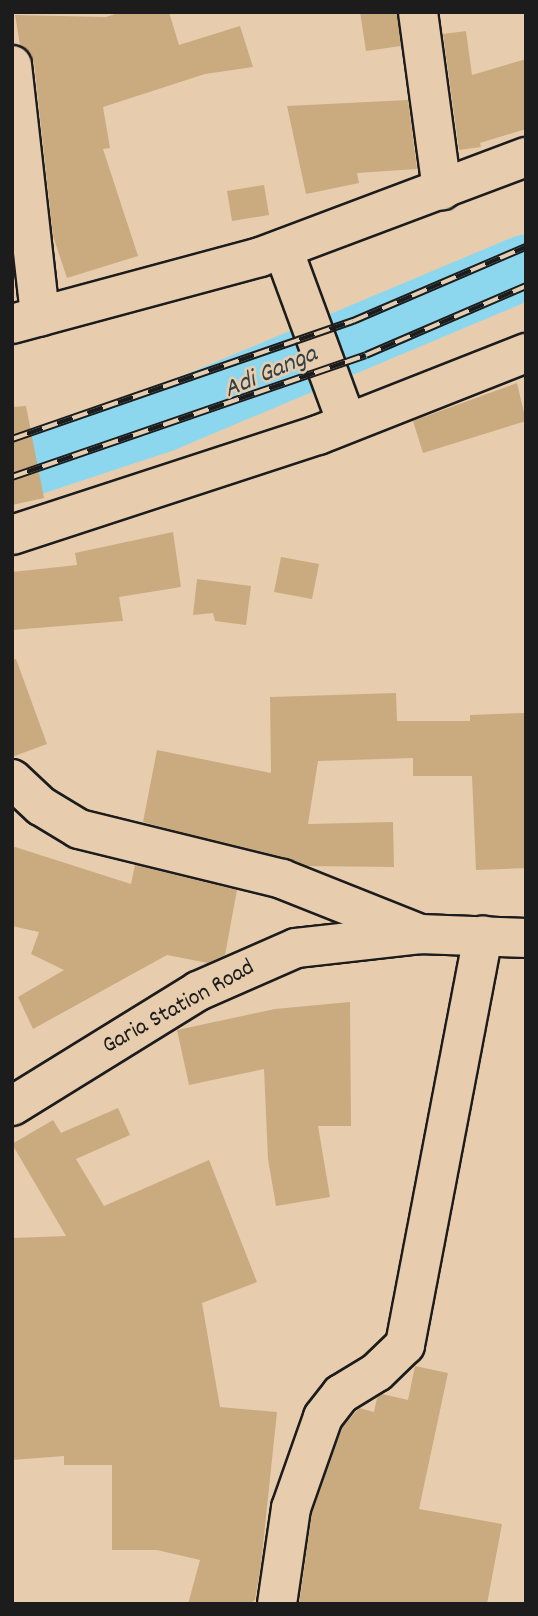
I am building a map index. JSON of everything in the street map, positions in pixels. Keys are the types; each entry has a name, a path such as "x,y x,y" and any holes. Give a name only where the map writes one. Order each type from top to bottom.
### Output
{"street":[{"path":"418,12 442,190"},
{"path":"12,65 26,320 283,249 526,157"},
{"path":"283,249 347,423"},
{"path":"12,535 347,423 526,353"},
{"path":"12,779 41,806 79,829 282,879 421,934"},
{"name":"Garia Station Road","path":"12,1106 198,992 254,964 296,948 421,934 526,938"},
{"path":"277,1604 290,1508 323,1417 341,1394 377,1372 405,1345 483,935"}],"building":[{"path":"121,12 169,12 179,45 240,26 253,67 205,74 103,107 110,148 103,149 138,256 67,278 53,236 34,63 20,45 15,15 106,17"},
{"path":"360,12 397,12 401,46 366,51"},
{"path":"466,31 472,75 526,59 526,129 480,143 481,147 459,150 443,34"},
{"path":"408,100 417,169 357,173 359,183 306,194 287,106"},
{"path":"264,185 269,215 232,221 227,191"},
{"path":"517,383 526,421 423,453 413,421"},
{"path":"26,406 44,498 12,505 12,407"},
{"path":"173,532 181,587 119,597 123,621 12,630 12,572 77,565 75,553"},
{"path":"281,557 319,564 312,599 274,592"},
{"path":"197,579 251,586 246,625 215,621 213,613 193,615"},
{"path":"16,659 47,744 12,757 12,660"},
{"path":"396,693 397,721 470,721 470,715 524,713 526,868 476,870 472,776 413,776 413,758 318,761 308,824 393,822 394,867 307,866 143,822 157,750 271,773 270,697"},
{"path":"12,846 131,884 135,865 237,890 225,955 208,963 167,955 33,1029 18,997 64,970 31,954 39,932 12,926"},
{"path":"350,1002 351,1126 318,1126 330,1197 276,1206 268,1159 264,1069 189,1085 177,1030 275,1009"},
{"path":"118,1108 130,1135 76,1159 104,1206 209,1160 257,1282 202,1303 220,1407 277,1412 261,1564 255,1600 249,1604 188,1604 200,1560 157,1550 112,1550 112,1465 64,1465 64,1456 12,1460 12,1238 66,1236 12,1144 53,1120 61,1133"},
{"path":"415,1366 448,1373 419,1509 502,1524 487,1604 299,1604 312,1513 342,1428 359,1408 374,1412 377,1398 382,1394 408,1400"}],"waterway":[{"name":"Adi Ganga","path":"12,469 160,420 526,266"}],"railway":[{"path":"12,439 353,321 526,247"},
{"path":"12,477 366,355 526,286"}]}
